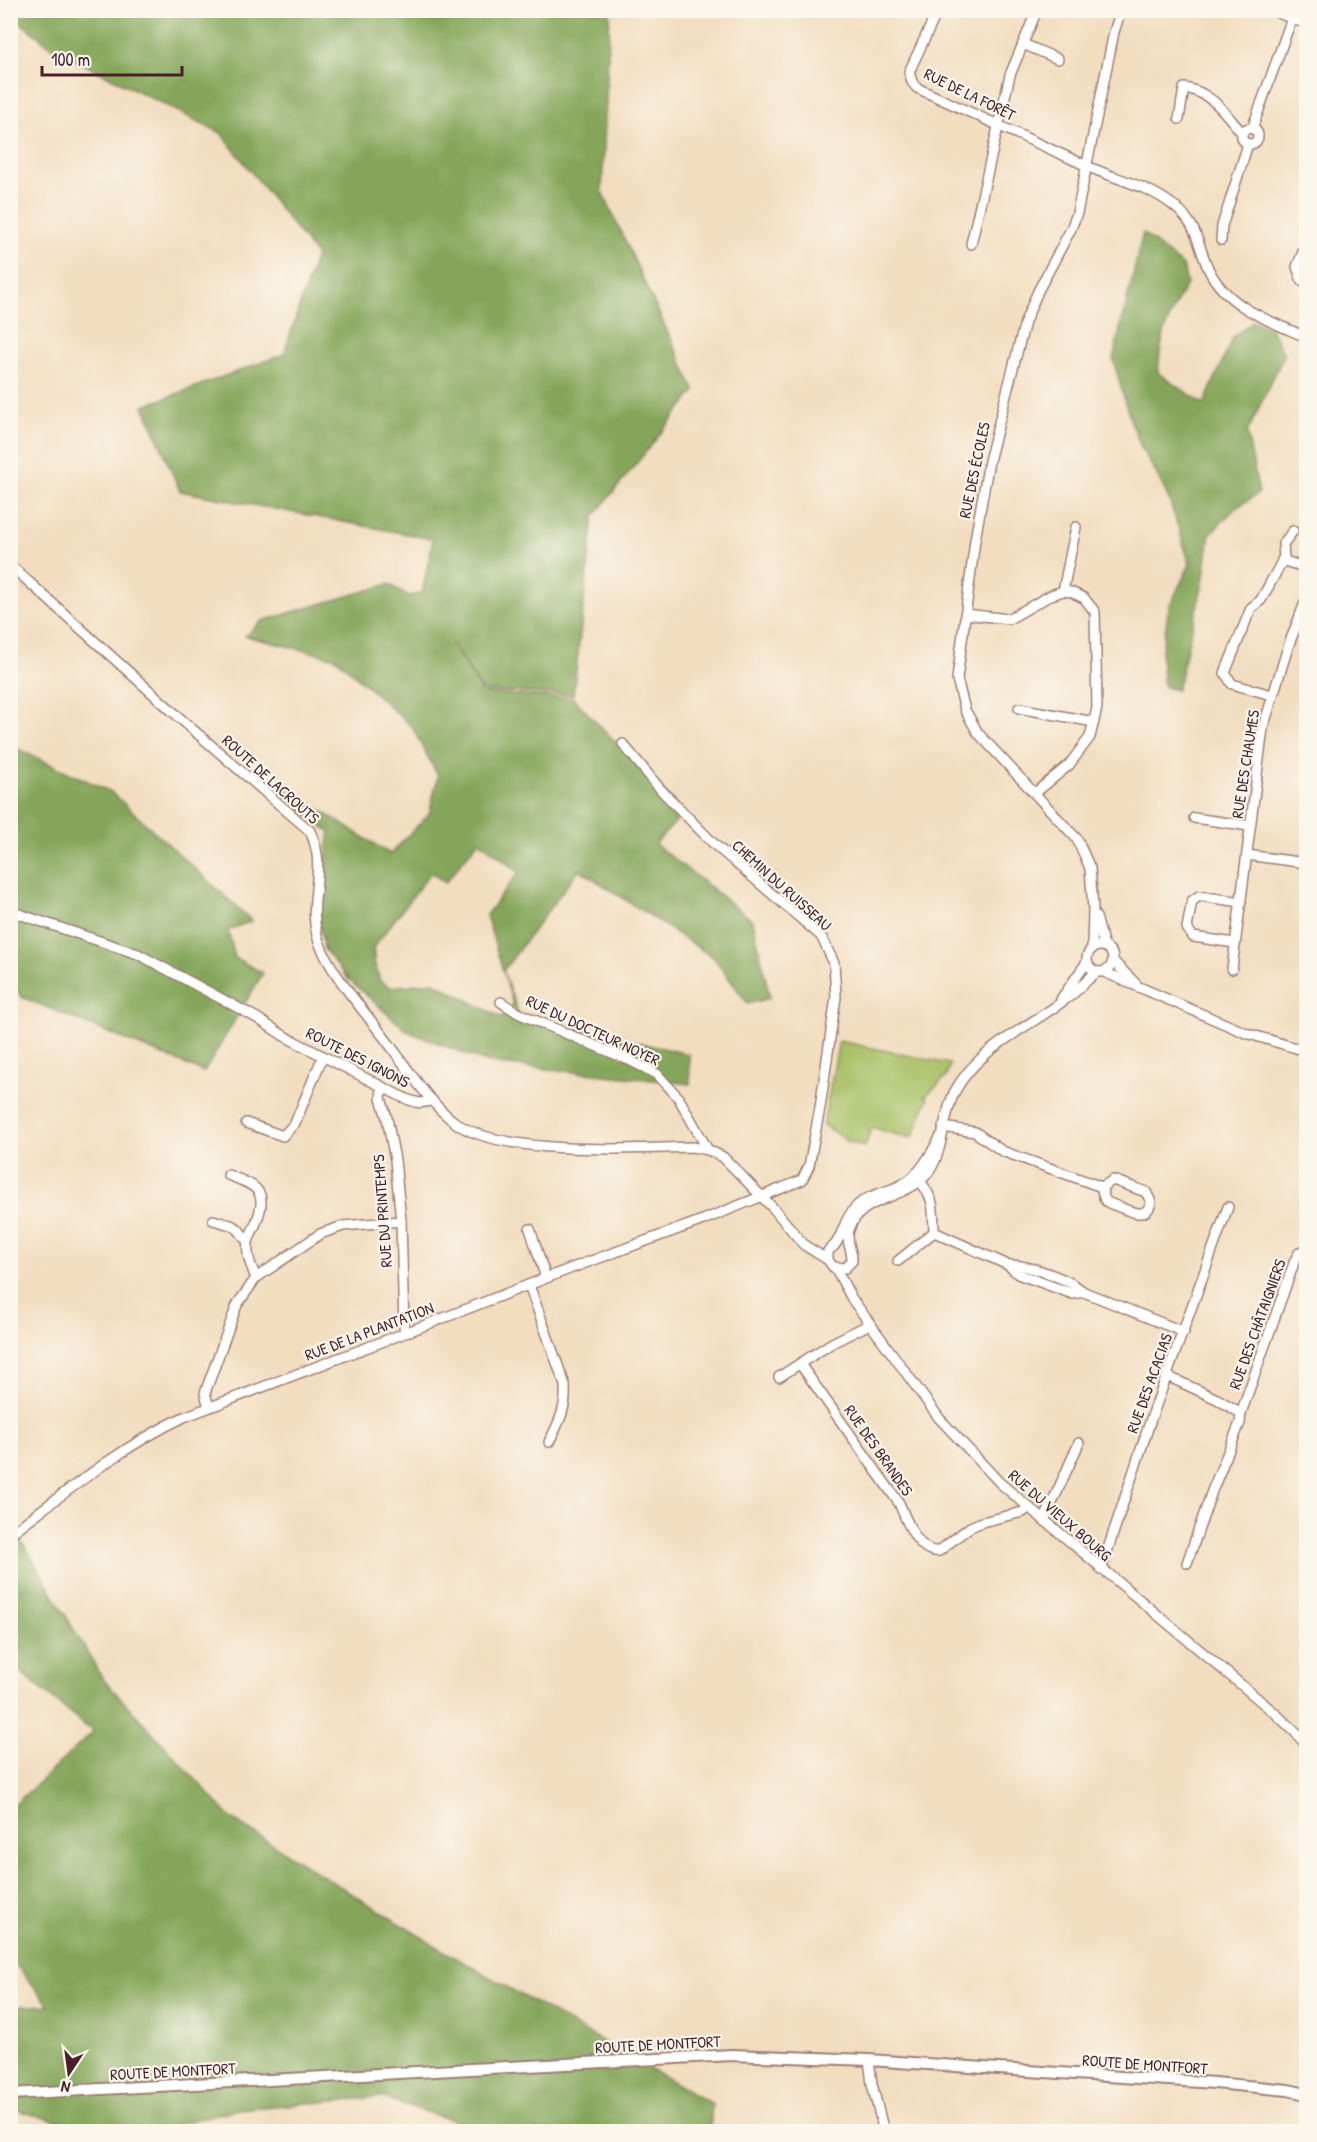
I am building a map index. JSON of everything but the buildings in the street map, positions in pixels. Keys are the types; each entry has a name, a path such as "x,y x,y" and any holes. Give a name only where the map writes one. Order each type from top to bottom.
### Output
{"main road":[{"name":"ROUTE DE MONTFORT","path":"10,2094 732,2055 869,2060 1215,2084 1288,2090 1306,2094"}],"street":[{"name":"RUE DE LA FORÊT","path":"938,10 909,72 917,88 1087,166 1159,195 1176,207 1197,234 1208,268 1222,291 1233,302 1306,337"},
{"path":"971,244 1010,75 1037,10"},
{"name":"RUE DES ÉCOLES","path":"1092,948 1093,909 1090,868 1077,839 978,733 965,710 957,679 989,460 1025,322 1038,291 1071,228 1082,195 1114,32 1121,10"},
{"path":"1271,10 1306,24"},
{"path":"1252,129 1292,18"},
{"path":"1023,44 1058,59"},
{"path":"1179,119 1184,88 1198,90 1215,102 1242,133 1242,140 1248,144"},
{"path":"1242,133 1247,129 1252,129 1257,133 1257,138 1253,143 1248,144"},
{"path":"1221,240 1222,226 1248,144"},
{"path":"1302,281 1298,267 1306,244"},
{"path":"1063,591 1076,527"},
{"path":"1272,695 1232,684 1225,673 1251,608 1261,600 1282,560 1283,544 1293,531"},
{"path":"1282,560 1306,568"},
{"name":"ROUTE DE LACROUTS","path":"10,565 191,728 310,831 317,844 319,859 313,912 315,929 322,950 358,1003 432,1100"},
{"path":"965,615 1009,619 1051,595 1063,591 1084,598 1095,612 1094,666 1097,708 1090,737 1069,765 1035,793"},
{"name":"RUE DES CHAUMES","path":"1232,969 1263,728 1288,647 1306,600"},
{"path":"1019,708 1094,722"},
{"name":"CHEMIN DU RUISSEAU","path":"623,744 661,790 715,845 821,936 834,963 836,997 809,1166 802,1180 760,1196"},
{"path":"1194,818 1250,826"},
{"path":"1247,855 1306,863"},
{"path":"1235,943 1193,937 1187,928 1192,901 1199,896 1241,902"},
{"name":"RUE DES ÉCOLES","path":"1093,909 1104,946"},
{"name":"ROUTE DES IGNONS","path":"10,910 138,954 236,1006 284,1036 382,1087 415,1103 422,1104 432,1100"},
{"path":"852,1299 848,1267 853,1257 849,1248 849,1230 861,1211 874,1203 902,1193 933,1166 952,1098 974,1066 1012,1035 1054,1008 1101,972 1110,968 1113,954 1104,946 1092,948 1087,954 1089,967 1101,972 1140,988 1246,1034 1306,1051"},
{"path":"1054,1008 1087,962"},
{"path":"1113,962 1140,988"},
{"name":"RUE DU DOCTEUR NOYER","path":"501,1002 518,1013 657,1074 678,1097 708,1150"},
{"path":"246,1124 283,1136 295,1123 323,1056"},
{"name":"RUE DU PRINTEMPS","path":"382,1087 381,1098 394,1160 401,1221 405,1333"},
{"path":"432,1100 458,1125 494,1138 570,1148 693,1147 708,1150 723,1157 804,1245 828,1260 836,1269 848,1267"},
{"path":"942,1132 975,1132 1002,1151 1102,1187"},
{"path":"228,1176 250,1183 259,1191 262,1201 248,1242 248,1260 256,1278"},
{"path":"918,1178 932,1199 934,1232"},
{"path":"828,1260 832,1247 849,1215 858,1204 918,1178"},
{"path":"1117,1180 1146,1192 1150,1198 1150,1206 1144,1213 1137,1214 1109,1203 1105,1200 1102,1187 1117,1180"},
{"name":"RUE DE LA PLANTATION","path":"10,1534 121,1452 165,1426 208,1407 703,1220 760,1196"},
{"name":"RUE DES ACACIAS","path":"1101,1570 1151,1419 1228,1207"},
{"path":"213,1220 238,1229 248,1242"},
{"path":"208,1407 205,1393 237,1305 256,1278 320,1234 343,1226 401,1221"},
{"path":"530,1230 546,1278"},
{"path":"898,1261 934,1232"},
{"path":"934,1232 1008,1265 1018,1274 1073,1294 1084,1292 1184,1332"},
{"path":"812,1251 842,1244 849,1248"},
{"name":"RUE DES CHÂTAIGNIERS","path":"1187,1563 1212,1491 1240,1423 1241,1413 1295,1260 1299,1253 1306,1249"},
{"name":"RUE DU VIEUX BOURG","path":"836,1269 852,1299 939,1418 1000,1484 1276,1714 1306,1745"},
{"path":"529,1284 565,1385 564,1408 549,1442"},
{"path":"779,1377 832,1343 870,1324"},
{"name":"RUE DES BRANDES","path":"800,1364 899,1503 906,1521 924,1549 939,1551 970,1527 1023,1512 1028,1508"},
{"path":"1167,1376 1241,1413"},
{"path":"1044,1521 1079,1443"},
{"path":"869,2060 872,2084 884,2132"}],"green space":[{"path":"10,11 610,11 602,191 695,391 594,516 573,695 483,691 452,643 482,693 573,698 684,813 655,844 753,921 770,998 748,1004 714,958 579,869 503,971 519,1015 689,1054 690,1084 489,1063 407,1031 348,979 324,949 317,912 330,832 283,796 288,790 390,854 429,814 438,776 412,727 336,658 245,636 262,621 389,584 409,596 422,593 433,539 180,491 144,406 284,354 316,255 221,133 54,49 11,15","holes":["479,841 519,872 486,915 513,1004 502,1018 434,982 391,987 380,981 373,948 431,872 445,883"]},
{"path":"1143,233 1183,266 1187,284 1166,327 1158,373 1204,404 1233,337 1253,321 1270,327 1284,355 1247,433 1259,493 1236,508 1210,534 1203,583 1177,690 1164,687 1161,656 1169,607 1190,564 1169,499 1142,450 1129,416 1113,359"},
{"path":"11,746 111,792 252,921 228,930 235,958 263,973 204,1072 21,997 11,980"},
{"path":"839,1041 950,1064 946,1077 925,1096 928,1099 913,1137 908,1136 908,1138 874,1128 870,1131 865,1147 849,1142 823,1125"},
{"path":"11,1523 103,1679 233,1820 444,1951 712,2104 710,2131 484,2131 381,2097 238,2109 150,2131 96,2131 11,2109 10,2007 49,2005 11,1959 11,1808 93,1732 11,1664"}]}
